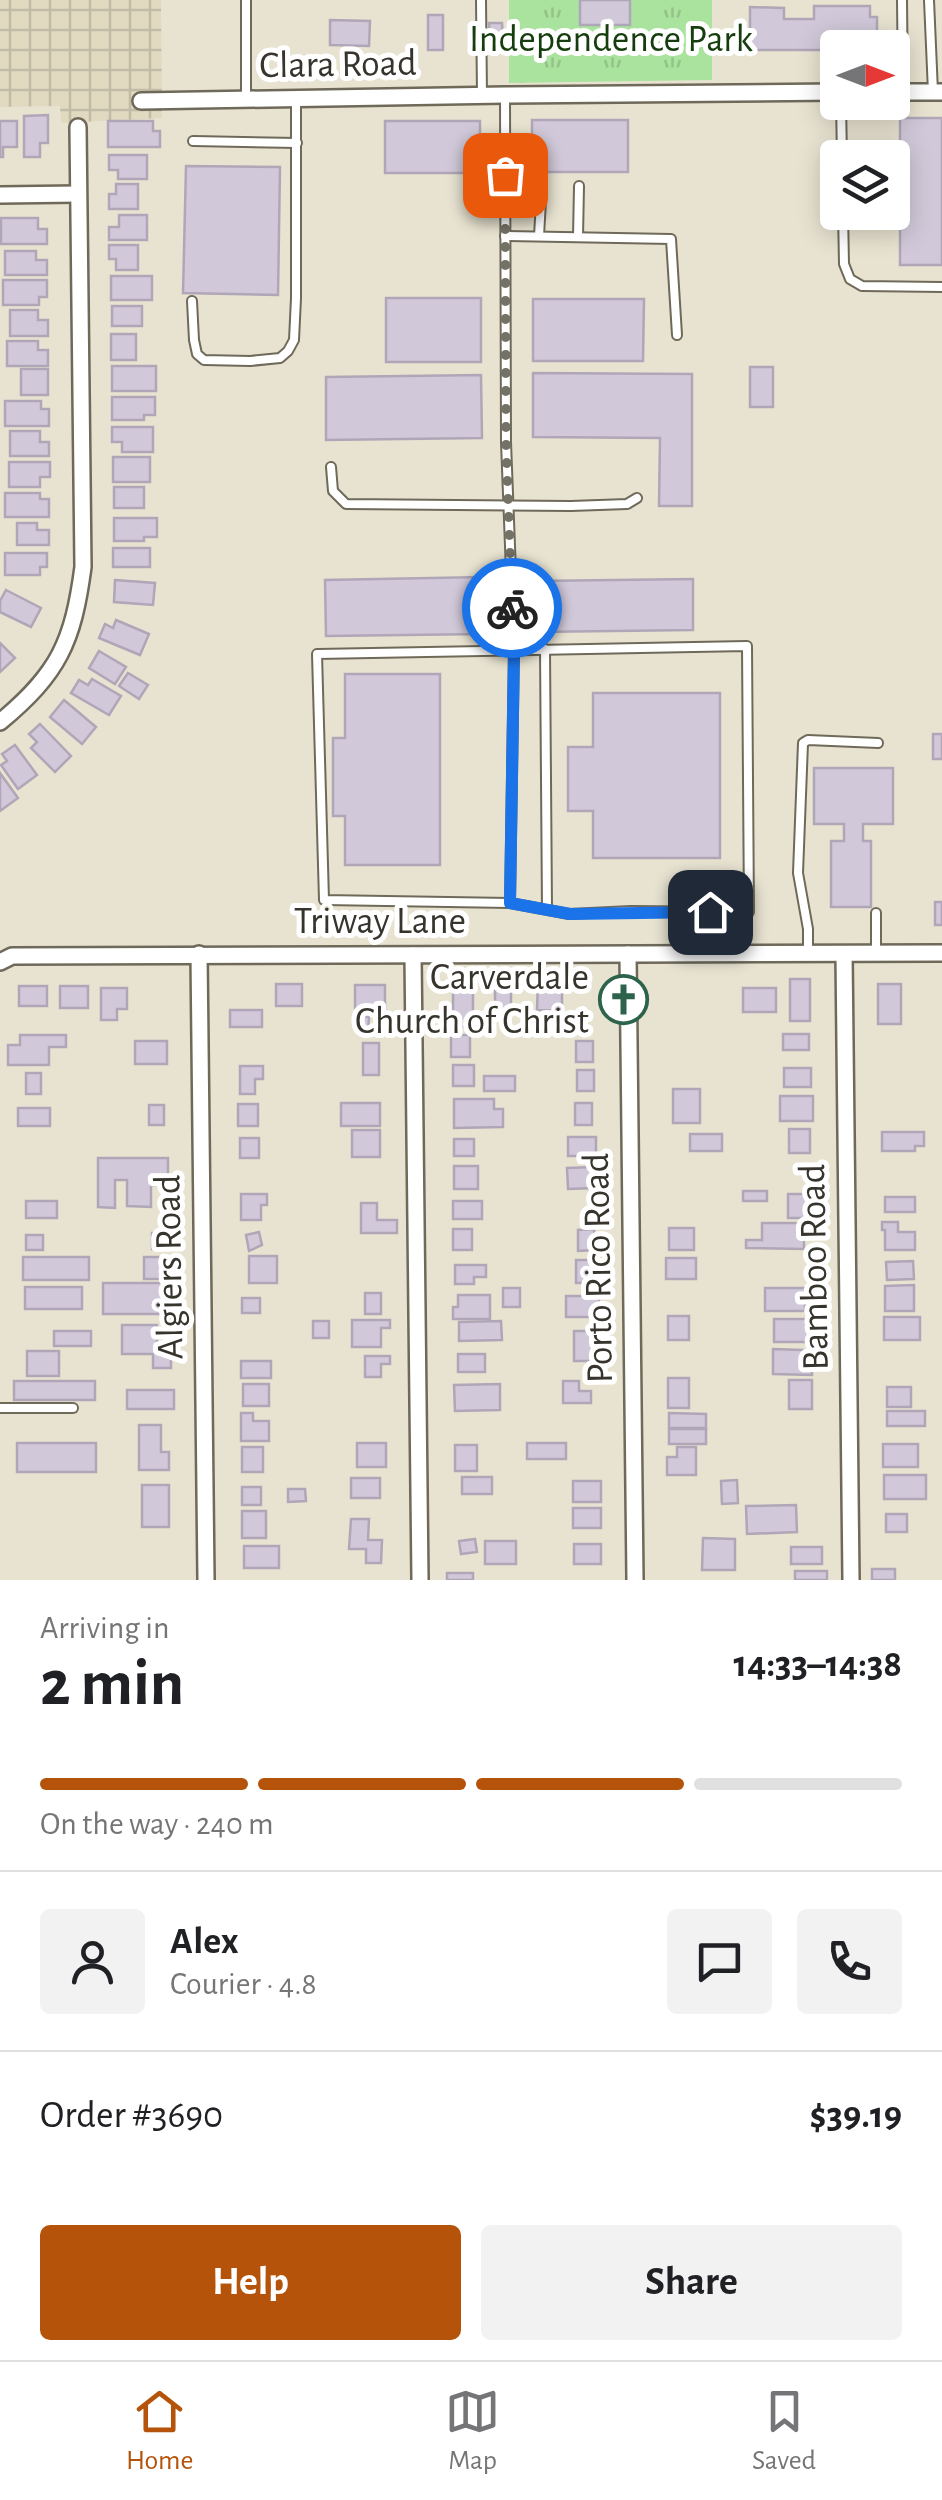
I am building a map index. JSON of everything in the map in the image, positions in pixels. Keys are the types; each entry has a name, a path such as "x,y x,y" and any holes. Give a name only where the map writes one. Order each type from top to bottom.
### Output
{"street":[{"name":"Clara Road","path":"141,101 820,92"},
{"path":"910,92 937,92"},
{"path":"0,722 45,679 65,648 77,611 83,567 78,127"},
{"path":"0,195 78,194"},
{"name":"Triway Lane","path":"0,962 12,956 199,954 942,953"},
{"name":"Algiers Road","path":"199,954 206,1580"},
{"name":"Porto Rico Road","path":"628,954 635,1580"},
{"name":"Bamboo Road","path":"844,954 851,1580"},
{"path":"413,955 420,1580"}],"lane":[{"path":"246,0 246,100"},
{"path":"481,0 482,95"},
{"path":"901,30 902,0"},
{"path":"929,0 937,92"},
{"path":"931,47 942,47"},
{"path":"505,94 508,507 514,650 510,903"},
{"path":"192,301 194,340 197,354 204,360 280,358 294,340 296,99"},
{"path":"193,141 297,143"},
{"path":"540,236 542,183"},
{"path":"578,237 579,186"},
{"path":"843,230 844,264 850,279 862,286 942,287"},
{"path":"504,236 671,238 677,336"},
{"path":"331,467 333,491 346,504 508,507 627,504 637,498"},
{"path":"748,646 749,912 570,914 510,903 324,900 317,654 514,650 748,646"},
{"path":"545,649 547,910"},
{"path":"808,954 808,928 798,873 801,749 808,740 878,743"},
{"path":"876,913 876,954"},
{"path":"0,1408 73,1408"}],"shaded area":[{"path":"0,0 161,0 162,118 61,123 60,106 0,107"}],"green space":[{"name":"Independence Park","path":"509,0 712,0 712,80 509,83"}],"building":[{"path":"580,0 630,0 630,25 580,25"},
{"path":"814,6 870,6 870,17 877,17 877,30 820,30 820,50 750,50 750,7 784,8 784,19 814,19"},
{"path":"428,15 443,15 443,50 428,50"},
{"path":"330,20 370,21 369,46 330,45"},
{"path":"489,23 502,23 503,41 490,41"},
{"path":"48,115 48,143 40,143 40,157 24,157 24,116"},
{"path":"942,118 942,265 900,265 900,230 910,230 910,140 900,140 900,120"},
{"path":"532,120 628,120 628,172 532,172"},
{"path":"0,121 17,121 17,147 3,147 3,157 0,157"},
{"path":"108,121 153,121 153,131 160,131 160,147 108,147"},
{"path":"385,121 480,121 480,173 385,173"},
{"path":"109,155 147,155 147,179 118,179 118,170 109,170"},
{"path":"186,166 280,167 278,295 183,293"},
{"path":"116,184 138,184 138,209 109,209 109,194 116,194"},
{"path":"119,215 147,215 147,240 109,240 109,227 119,227"},
{"path":"1,218 38,218 38,229 47,229 47,244 1,244"},
{"path":"109,245 138,245 138,270 116,270 116,259 109,259"},
{"path":"5,251 36,251 36,260 47,260 47,275 5,275"},
{"path":"111,276 152,276 152,300 111,300"},
{"path":"3,280 47,280 47,297 39,297 39,305 3,305"},
{"path":"386,298 481,298 481,362 386,362"},
{"path":"533,299 644,299 643,361 533,361"},
{"path":"112,306 142,306 142,326 112,326"},
{"path":"10,310 38,310 38,320 48,320 48,336 10,336"},
{"path":"111,334 136,334 136,360 111,360"},
{"path":"7,341 38,341 38,350 48,350 48,366 7,366"},
{"path":"112,366 156,366 156,391 112,391"},
{"path":"750,367 773,367 773,407 750,407"},
{"path":"21,369 48,369 48,395 21,395"},
{"path":"533,373 692,374 692,506 659,506 660,438 533,437"},
{"path":"481,375 482,438 326,440 326,377"},
{"path":"112,397 155,397 155,415 144,415 144,420 112,420"},
{"path":"5,401 41,401 41,409 49,409 49,426 5,426"},
{"path":"112,427 153,427 153,452 122,452 122,442 112,442"},
{"path":"10,431 40,431 40,442 49,442 49,456 10,456"},
{"path":"113,457 150,457 150,482 113,482"},
{"path":"9,462 50,462 50,477 40,477 40,487 9,487"},
{"path":"114,487 144,487 144,508 114,508"},
{"path":"5,493 40,493 40,499 49,499 49,517 5,517"},
{"path":"114,518 157,518 157,537 114,541"},
{"path":"17,523 37,523 37,530 49,530 49,545 17,545"},
{"path":"113,548 150,548 150,567 113,567"},
{"path":"5,553 47,553 47,567 40,567 40,575 5,575"},
{"path":"483,577 484,634 326,636 325,580"},
{"path":"693,579 693,630 535,632 535,581"},
{"path":"115,580 155,583 153,605 114,602"},
{"path":"6,590 41,608 31,627 0,612"},
{"path":"116,620 149,634 140,655 99,638 105,624 113,628"},
{"path":"0,643 15,658 0,672"},
{"path":"99,651 126,667 115,684 89,668"},
{"path":"128,673 148,685 139,699 119,686"},
{"path":"345,674 440,674 440,865 345,865 345,816 333,816 333,738 345,738"},
{"path":"92,679 121,696 109,715 71,693 79,680 88,685"},
{"path":"593,693 720,693 720,858 593,858 593,811 568,811 568,747 593,747"},
{"path":"64,700 96,727 82,744 50,717"},
{"path":"40,724 71,756 55,772 31,748 37,742 29,734"},
{"path":"933,734 942,734 942,759 933,759"},
{"path":"15,745 37,775 18,789 1,765 7,761 2,754"},
{"path":"814,768 893,768 893,824 863,824 863,841 871,841 871,907 831,907 831,841 844,841 844,824 814,824"},
{"path":"0,773 18,798 0,811"},
{"path":"935,902 942,902 942,925 935,925"},
{"path":"790,979 810,979 810,1021 790,1021"},
{"path":"538,981 562,982 562,1011 537,1010"},
{"path":"453,983 473,983 473,1027 453,1027"},
{"path":"276,984 302,984 302,1006 276,1006"},
{"path":"495,984 511,984 511,1009 495,1009"},
{"path":"878,984 901,984 901,1024 878,1024"},
{"path":"355,985 385,985 385,1015 373,1015 373,1008 355,1008"},
{"path":"19,986 47,986 47,1006 19,1006"},
{"path":"60,986 88,986 88,1008 60,1008"},
{"path":"101,988 127,988 127,1009 117,1009 117,1020 101,1020"},
{"path":"743,988 776,988 776,1012 743,1012"},
{"path":"230,1010 262,1010 262,1027 230,1027"},
{"path":"358,1016 369,1017 368,1032 357,1031"},
{"path":"783,1034 809,1034 809,1050 783,1050"},
{"path":"20,1035 66,1035 66,1047 49,1047 49,1065 8,1065 8,1045 20,1045"},
{"path":"451,1035 470,1035 470,1057 451,1057"},
{"path":"135,1041 167,1041 167,1064 135,1064"},
{"path":"576,1041 593,1041 593,1062 576,1062"},
{"path":"363,1043 379,1043 379,1075 363,1075"},
{"path":"453,1065 474,1065 474,1086 453,1086"},
{"path":"240,1066 263,1066 263,1079 255,1079 255,1094 240,1094"},
{"path":"784,1068 811,1068 811,1087 784,1087"},
{"path":"577,1070 594,1070 594,1091 577,1091"},
{"path":"26,1073 41,1073 41,1094 26,1094"},
{"path":"484,1076 515,1076 515,1091 484,1091"},
{"path":"673,1089 700,1089 700,1123 673,1123"},
{"path":"780,1096 813,1096 813,1121 780,1121"},
{"path":"454,1099 494,1099 494,1109 503,1109 503,1127 454,1128"},
{"path":"341,1103 380,1103 380,1126 341,1126"},
{"path":"575,1103 592,1103 592,1125 575,1125"},
{"path":"238,1104 258,1104 258,1126 238,1126"},
{"path":"149,1105 164,1105 164,1125 149,1125"},
{"path":"18,1108 50,1108 50,1126 18,1126"},
{"path":"789,1129 810,1129 810,1153 789,1153"},
{"path":"352,1130 380,1130 380,1157 352,1157"},
{"path":"882,1132 924,1132 924,1146 915,1146 915,1151 882,1151"},
{"path":"690,1134 722,1134 722,1151 690,1151"},
{"path":"568,1137 596,1137 596,1156 568,1156"},
{"path":"240,1138 259,1138 259,1158 240,1158"},
{"path":"454,1139 474,1139 474,1156 454,1156"},
{"path":"98,1158 168,1158 168,1185 151,1185 151,1207 127,1206 127,1180 115,1180 115,1208 98,1207"},
{"path":"454,1166 478,1166 478,1189 454,1189"},
{"path":"594,1167 595,1188 568,1189 567,1168"},
{"path":"743,1191 767,1191 767,1201 743,1201"},
{"path":"241,1194 267,1194 267,1205 261,1205 261,1220 241,1220"},
{"path":"788,1194 812,1194 812,1218 788,1218"},
{"path":"885,1197 915,1197 915,1212 885,1212"},
{"path":"26,1201 57,1201 57,1218 26,1218"},
{"path":"453,1201 482,1201 482,1219 453,1219"},
{"path":"361,1203 377,1203 377,1220 397,1220 397,1233 361,1233"},
{"path":"882,1222 898,1222 898,1232 915,1232 915,1250 885,1250"},
{"path":"762,1223 804,1223 804,1249 746,1248 746,1240 762,1240"},
{"path":"669,1228 694,1228 694,1250 669,1250"},
{"path":"453,1229 472,1229 472,1250 453,1250"},
{"path":"594,1229 595,1250 578,1251 578,1230"},
{"path":"259,1232 262,1245 249,1251 246,1235"},
{"path":"152,1233 181,1233 181,1249 152,1249"},
{"path":"26,1235 43,1235 43,1250 26,1250"},
{"path":"249,1256 277,1256 277,1283 249,1283"},
{"path":"23,1257 89,1257 89,1280 23,1280"},
{"path":"144,1257 165,1257 165,1279 144,1279"},
{"path":"666,1258 696,1258 696,1279 666,1279"},
{"path":"576,1260 595,1260 595,1283 576,1283"},
{"path":"913,1261 914,1279 887,1280 886,1262"},
{"path":"455,1265 486,1265 486,1277 474,1277 474,1284 455,1284"},
{"path":"103,1283 164,1283 164,1314 103,1314"},
{"path":"914,1285 914,1311 885,1311 885,1286"},
{"path":"25,1287 82,1287 82,1309 25,1309"},
{"path":"503,1288 520,1288 520,1307 503,1307"},
{"path":"765,1288 805,1288 805,1311 765,1311"},
{"path":"365,1293 381,1293 381,1314 365,1314"},
{"path":"458,1295 490,1295 490,1319 453,1319"},
{"path":"566,1296 599,1296 599,1317 566,1317"},
{"path":"242,1298 260,1298 260,1313 242,1313"},
{"path":"668,1316 689,1316 689,1340 668,1340"},
{"path":"884,1317 920,1317 920,1340 884,1340"},
{"path":"774,1319 812,1319 812,1342 774,1342"},
{"path":"352,1320 390,1320 390,1328 381,1328 381,1347 352,1347"},
{"path":"313,1321 329,1321 329,1338 313,1338"},
{"path":"501,1321 502,1340 459,1341 459,1322"},
{"path":"122,1325 157,1325 157,1343 171,1343 171,1368 153,1368 153,1354 122,1354"},
{"path":"54,1331 91,1331 91,1346 54,1346"},
{"path":"574,1331 593,1331 593,1361 574,1361"},
{"path":"773,1349 803,1350 803,1361 812,1361 812,1375 773,1374"},
{"path":"27,1351 59,1351 59,1376 27,1376"},
{"path":"458,1354 485,1354 485,1372 458,1372"},
{"path":"365,1356 390,1356 390,1364 381,1364 381,1377 365,1377"},
{"path":"241,1361 271,1361 271,1378 241,1378"},
{"path":"668,1378 689,1378 689,1408 668,1408"},
{"path":"789,1380 812,1380 812,1409 789,1409"},
{"path":"14,1381 95,1381 95,1400 14,1400"},
{"path":"563,1381 579,1381 579,1391 591,1391 591,1403 563,1403"},
{"path":"243,1384 269,1384 269,1406 243,1406"},
{"path":"500,1384 500,1410 455,1411 454,1385"},
{"path":"887,1387 911,1387 911,1407 887,1407"},
{"path":"127,1390 174,1390 174,1409 127,1409"},
{"path":"887,1411 925,1411 925,1426 887,1426"},
{"path":"241,1413 253,1413 253,1421 269,1421 269,1441 241,1441"},
{"path":"669,1413 706,1414 706,1428 669,1428"},
{"path":"139,1425 161,1425 161,1452 169,1452 169,1470 139,1470"},
{"path":"669,1429 706,1429 706,1444 669,1444"},
{"path":"17,1443 96,1443 96,1472 17,1472"},
{"path":"357,1443 386,1443 386,1467 357,1467"},
{"path":"527,1443 566,1443 566,1459 527,1459"},
{"path":"883,1444 918,1444 918,1467 883,1467"},
{"path":"455,1445 477,1445 477,1471 455,1471"},
{"path":"242,1447 263,1447 263,1472 242,1472"},
{"path":"677,1447 696,1447 696,1475 667,1475 667,1457 677,1457"},
{"path":"884,1475 926,1475 926,1499 884,1499"},
{"path":"462,1477 492,1477 492,1494 462,1494"},
{"path":"351,1478 380,1478 380,1498 351,1498"},
{"path":"737,1480 738,1503 722,1504 721,1481"},
{"path":"573,1481 601,1481 601,1502 573,1502"},
{"path":"142,1485 169,1485 169,1527 142,1527"},
{"path":"242,1487 261,1487 261,1505 242,1505"},
{"path":"288,1489 305,1489 306,1501 288,1502"},
{"path":"796,1505 797,1532 747,1534 746,1506"},
{"path":"573,1508 601,1508 601,1528 573,1528"},
{"path":"242,1511 266,1511 266,1538 242,1538"},
{"path":"886,1514 907,1514 907,1532 886,1532"},
{"path":"351,1519 369,1519 368,1540 382,1540 381,1563 366,1563 366,1549 349,1549"},
{"path":"703,1538 735,1539 735,1570 702,1570"},
{"path":"475,1539 477,1552 461,1554 459,1541"},
{"path":"485,1541 516,1541 516,1564 485,1564"},
{"path":"574,1544 601,1544 601,1564 574,1564"},
{"path":"244,1546 279,1546 279,1568 244,1568"},
{"path":"791,1547 822,1547 822,1564 791,1564"},
{"path":"872,1569 895,1569 895,1580 872,1580"},
{"path":"795,1571 827,1571 827,1580 795,1580"},
{"path":"447,1573 473,1573 473,1580 447,1580"}],"way so far":[{"path":"505,175 504,331 512,608"}],"place":[{"name":"Carverdale Church of Christ","path":"624,1000"}],"route":[{"path":"512,608 510,903 570,914 710,912"}]}
